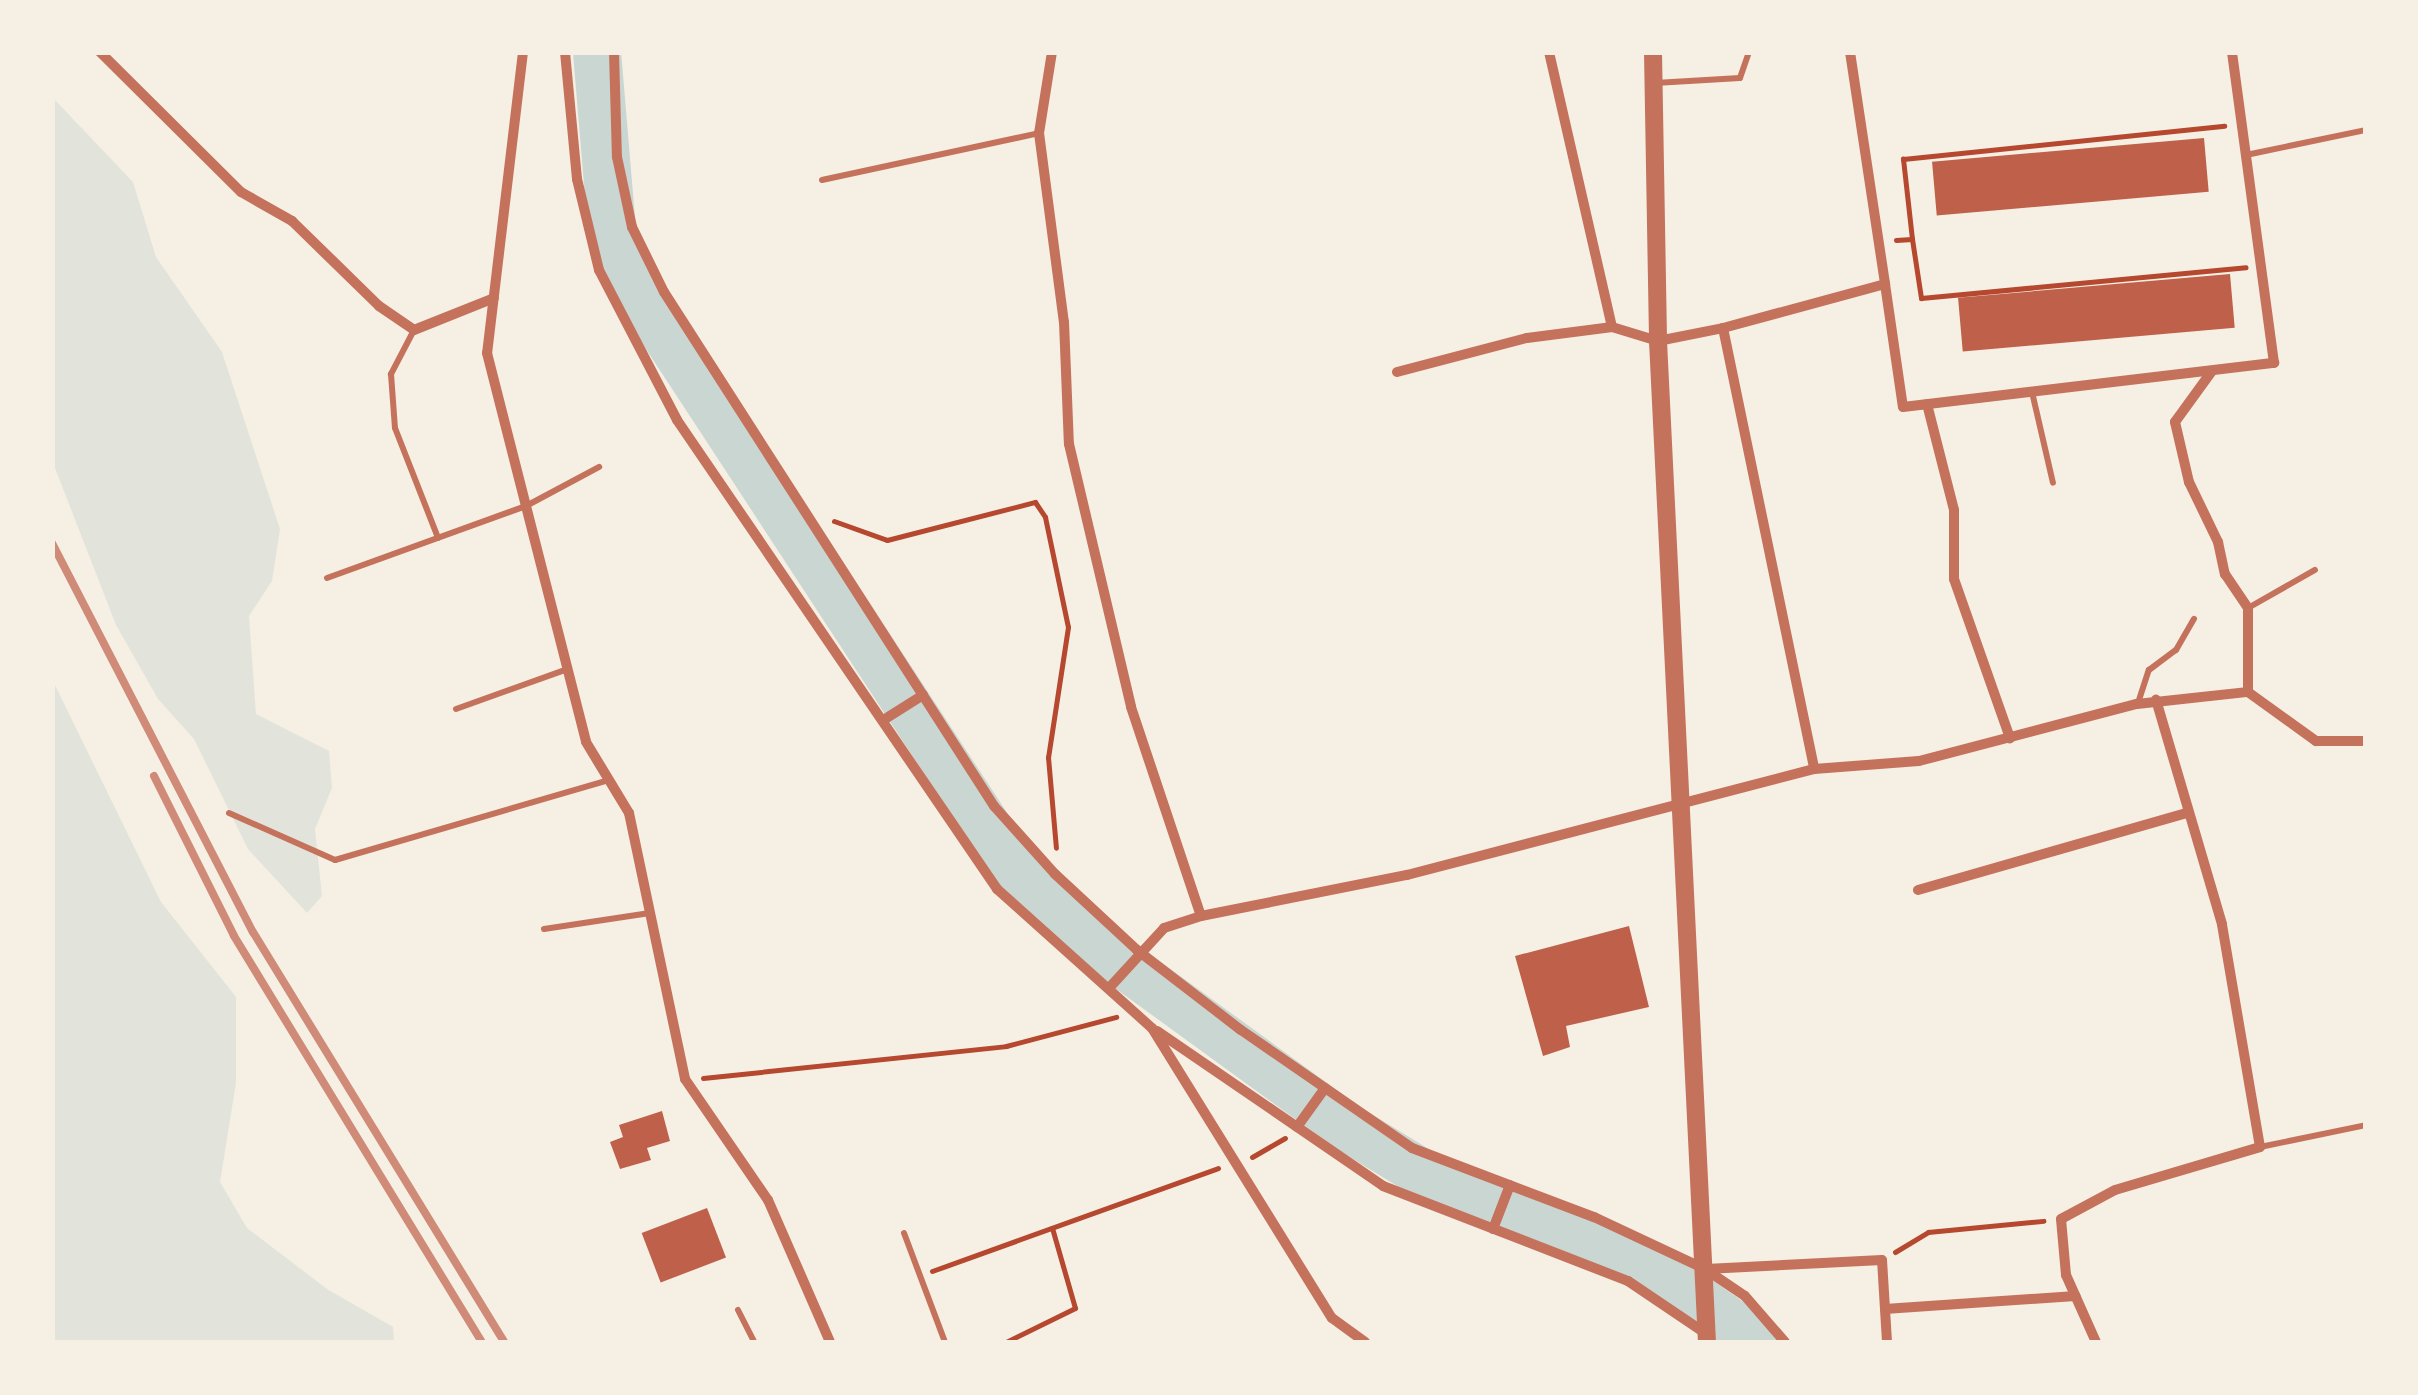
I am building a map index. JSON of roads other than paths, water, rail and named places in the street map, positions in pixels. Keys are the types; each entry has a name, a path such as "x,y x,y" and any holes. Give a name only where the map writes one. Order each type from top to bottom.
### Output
{"street":[{"path":"100,52 241,192 292,221 379,306 414,330 494,298"},
{"path":"523,52 488,353 586,742 630,812 684,1079 768,1200 830,1342"},
{"path":"565,52 576,178 616,311 677,420 889,717 996,889 1113,984 1152,1028 1383,1186 1495,1224 1628,1281 1709,1339"},
{"path":"614,52 617,157 632,226 664,292 920,697 994,806 1055,874 1134,954 1412,1148 1704,1269 1745,1296 1785,1342"},
{"path":"1052,52 1039,133 1064,322 1069,444 1131,707 1201,916"},
{"path":"1550,52 1612,326"},
{"path":"1653,52 1658,341 1709,1339"},
{"path":"1850,52 1904,408 2274,362 2232,52"},
{"path":"1397,372 1526,338 1612,326 1658,341 1885,284"},
{"path":"1722,328 1814,768"},
{"path":"2212,371 2175,422 2188,482 2218,542 2225,574 2248,608 2248,692"},
{"path":"1927,404 1954,510 1954,579 2010,738"},
{"path":"1113,984 1134,954 1164,928 1201,916 1407,875 1814,768 1919,761 2156,700 2248,692 2316,741 2366,741"},
{"path":"889,717 920,697"},
{"path":"2096,1342 2066,1275 2062,1219 2115,1190 2260,1147 2222,924 2186,813 2156,700"},
{"path":"1918,890 2186,813"},
{"path":"1152,1028 1332,1318 1365,1342"},
{"path":"1297,1127 1325,1088"},
{"path":"1495,1224 1508,1189"},
{"path":"1704,1269 1882,1260 1887,1342"},
{"path":"1885,1309 2076,1296"}],"lane":[{"path":"1654,82 1740,78 1749,52"},
{"path":"2246,154 2366,130"},
{"path":"822,180 1039,133"},
{"path":"414,330 391,374 395,428 438,538"},
{"path":"2032,392 2054,483"},
{"path":"327,578 526,506 599,467"},
{"path":"2248,608 2316,570"},
{"path":"2137,704 2150,670 2176,650 2194,619"},
{"path":"456,708 568,669"},
{"path":"229,814 335,860 609,780"},
{"path":"544,930 650,912"},
{"path":"2260,1147 2366,1125"},
{"path":"904,1233 945,1342"},
{"path":"738,1310 754,1342"}],"waterway":[{"path":"597,52 612,229 642,299 1019,875 1102,949 1350,1129 1427,1176 1655,1269 1759,1342"}],"railway":[{"path":"52,543 253,932 504,1342"},
{"path":"154,776 234,936 482,1342"}]}
